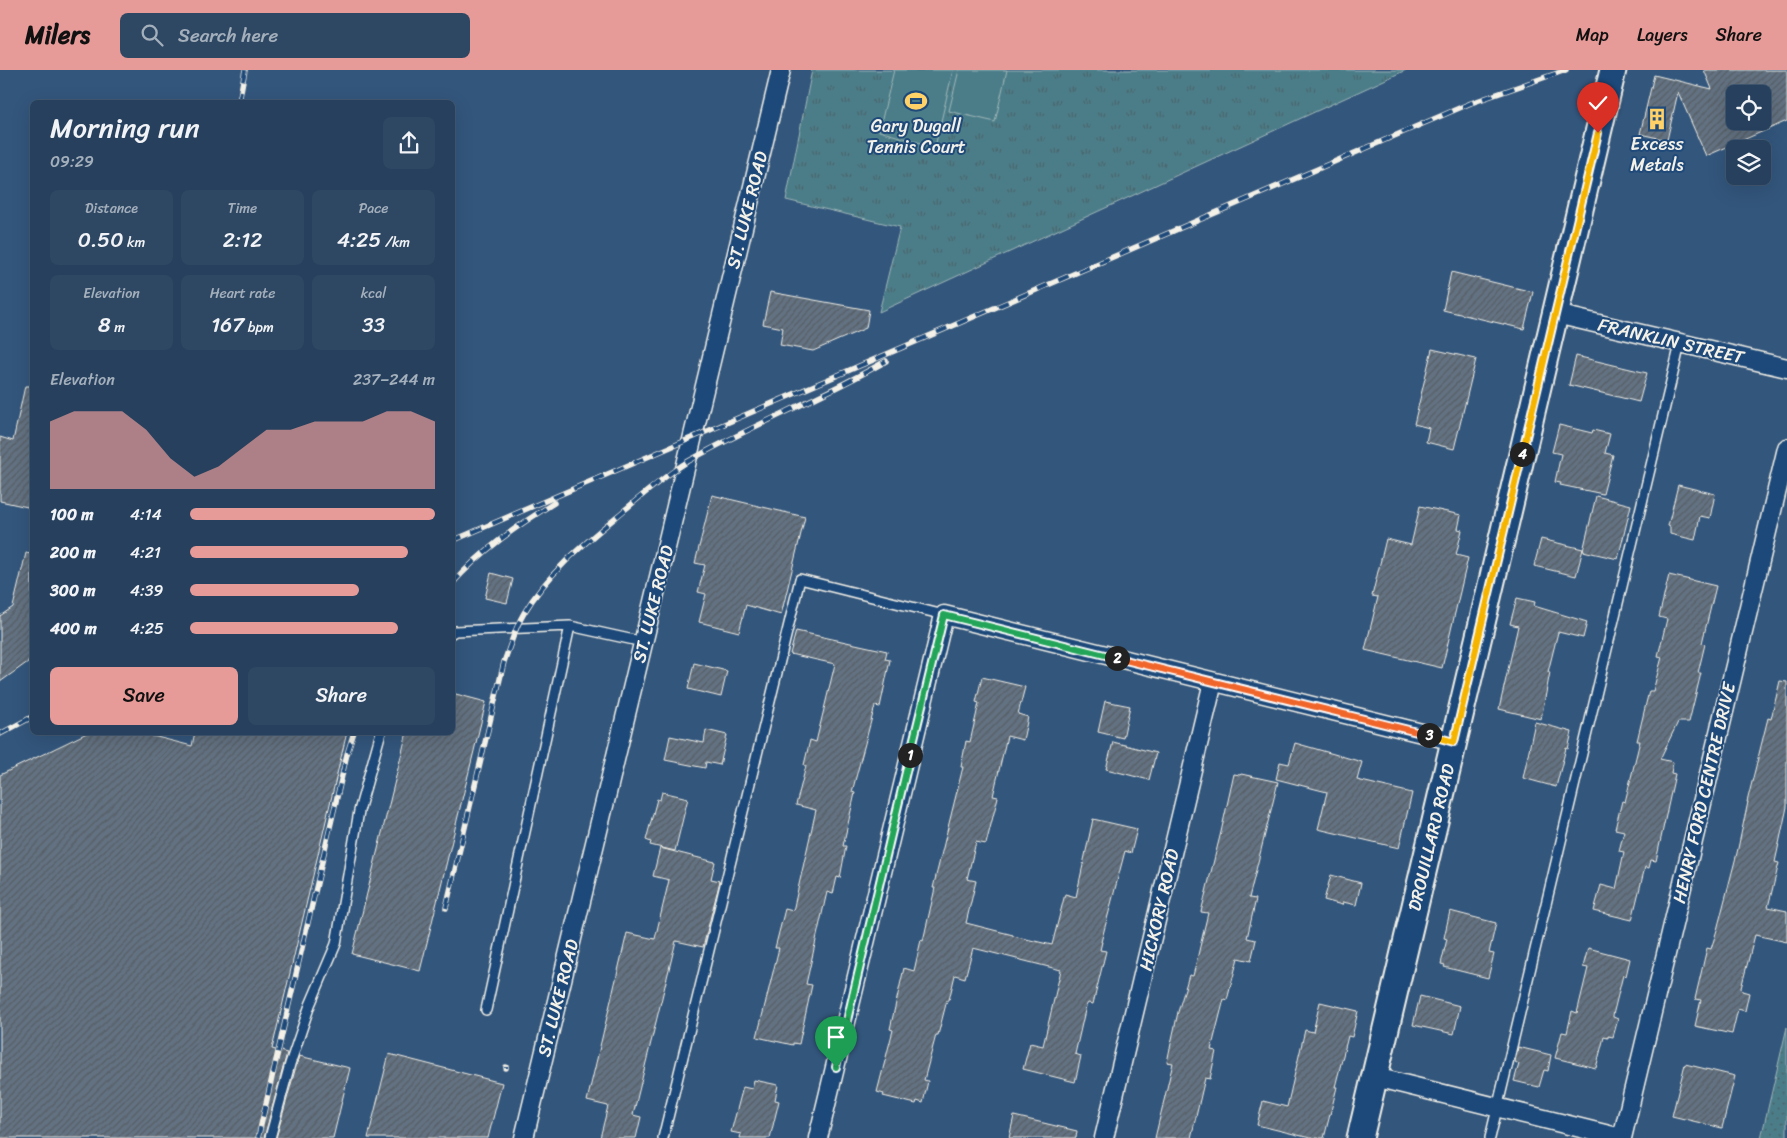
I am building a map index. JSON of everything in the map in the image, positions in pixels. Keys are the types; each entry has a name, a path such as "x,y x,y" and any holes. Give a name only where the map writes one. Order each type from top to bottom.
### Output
{"street":[{"name":"ST. LUKE ROAD","path":"524,1138 781,70"},
{"name":"DROUILLARD ROAD","path":"1360,1138 1613,70"},
{"name":"FRANKLIN STREET","path":"1556,314 1787,368"},
{"name":"HENRY FORD CENTRE DRIVE","path":"1621,1138 1787,448"},
{"path":"818,1138 944,615 1454,742"},
{"name":"HICKORY ROAD","path":"1104,1138 1213,682"},
{"path":"1375,1077 1621,1138"}],"lane":[{"path":"1490,1138 1680,344"},
{"path":"664,1138 800,579 944,615"},
{"path":"486,1010 570,626"},
{"path":"455,631 570,626 643,642"},
{"path":"270,1138 290,1064 310,1005 336,944 359,811 380,735"}],"green space":[{"path":"812,70 1406,70 879,312 900,227 786,200"},
{"name":"Gary Dugall Tennis Court","path":"894,70 953,70 935,147 879,131"},
{"path":"959,70 1007,70 995,122 949,111"},
{"path":"1787,1027 1787,1138 1761,1138"}],"building":[{"path":"1704,70 1787,70 1787,121 1771,128 1771,85 1726,85 1726,130 1766,130 1743,140 1726,140 1726,147 1706,156 1678,92 1667,140 1640,134 1654,75 1712,89"},
{"path":"1451,272 1533,292 1524,329 1443,310"},
{"path":"770,292 869,310 866,328 813,351 780,345 783,328 763,324"},
{"path":"1432,349 1476,359 1454,449 1426,442 1429,428 1414,424"},
{"path":"1576,356 1647,373 1639,402 1569,385"},
{"path":"25,386 30,386 30,508 0,501 0,437 13,441"},
{"path":"1559,425 1592,433 1593,430 1610,434 1605,453 1613,455 1603,494 1560,485 1561,483 1555,482 1561,454 1552,452"},
{"path":"1678,485 1715,494 1710,518 1700,516 1695,540 1670,534 1670,527 1668,526"},
{"path":"712,495 805,517 781,615 746,605 739,632 699,622 706,594 698,592 705,565 695,563"},
{"path":"1596,496 1631,505 1618,559 1583,551"},
{"path":"1420,506 1461,515 1458,529 1462,530 1456,555 1468,558 1442,668 1365,650 1378,597 1372,596 1386,539 1411,545"},
{"path":"1541,539 1583,549 1576,576 1534,566"},
{"path":"26,553 30,554 30,660 0,682 0,616 13,607"},
{"path":"491,573 513,579 507,603 485,598"},
{"path":"1669,575 1716,586 1702,643 1705,644 1698,673 1701,673 1689,722 1678,722 1660,759 1673,762 1671,773 1675,774 1656,861 1651,860 1649,868 1645,867 1632,920 1594,911 1601,885 1616,889 1624,852 1619,851 1624,831 1615,829 1622,801 1625,802 1640,741 1637,741 1649,691 1653,691 1662,657 1658,656 1667,619 1659,617"},
{"path":"1517,598 1535,602 1534,606 1587,622 1583,638 1558,632 1548,672 1550,672 1541,719 1499,709 1518,626 1510,624"},
{"path":"796,631 887,651 885,659 890,660 880,707 875,706 852,792 855,793 843,846 846,846 840,878 837,877 833,894 827,892 806,984 812,985 799,1044 793,1043 793,1045 757,1037 779,948 775,948 785,909 793,911 816,810 796,805 806,766 804,765 810,740 816,742 835,664 790,654"},
{"path":"694,663 727,671 721,697 688,689"},
{"path":"982,677 1025,687 1018,714 1028,717 1023,740 1007,736 993,796 998,797 986,844 976,842 967,879 976,881 966,923 1052,945 1065,894 1076,897 1093,819 1137,829 1131,853 1125,851 1101,942 1100,950 1106,951 1093,1004 1088,1003 1086,1006 1075,1054 1081,1056 1075,1082 1023,1069 1030,1043 1043,1046 1061,970 973,948 965,978 955,975 924,1080 928,1081 923,1103 917,1101 916,1104 883,1096 884,1094 877,1092 893,1030 890,1029 904,968 914,971 921,940 923,941 935,888 933,888 963,767 961,767 966,741 970,742 979,703 976,702"},
{"path":"1780,681 1787,682 1787,807 1775,862 1779,863 1768,907 1787,911 1787,942 1755,935 1741,988 1742,991 1749,993 1745,1011 1738,1009 1732,1034 1695,1026 1701,1000 1695,999 1707,948 1711,949 1717,930 1768,718 1771,719"},
{"path":"455,694 486,702 420,971 352,954 406,735 455,735"},
{"path":"1105,701 1130,706 1123,738 1098,732"},
{"path":"1535,722 1572,732 1556,787 1523,778"},
{"path":"706,730 727,735 720,765 706,762 705,768 665,760 670,736 704,743"},
{"path":"83,735 149,735 192,746 194,735 346,735 272,1049 287,1053 264,1138 0,1138 0,775"},
{"path":"1113,742 1156,753 1149,780 1106,769"},
{"path":"1295,743 1362,762 1357,780 1412,793 1399,848 1318,829 1327,792 1276,779 1280,762 1289,764"},
{"path":"1234,774 1278,782 1249,898 1256,899 1247,938 1256,940 1251,961 1238,958 1227,1000 1224,999 1211,1050 1216,1051 1210,1079 1205,1078 1191,1138 1155,1138 1173,1063 1167,1062 1178,1012 1189,975 1193,976 1208,913 1201,912"},
{"path":"662,792 688,798 675,851 650,845 651,842 646,840 657,799 660,800"},
{"path":"660,848 715,862 711,879 720,881 703,947 676,941 633,1115 641,1117 636,1138 600,1138 608,1106 587,1101 627,933 655,939 669,880 653,876"},
{"path":"1331,875 1361,883 1356,905 1343,902 1342,905 1324,900"},
{"path":"1450,911 1496,923 1489,953 1494,954 1488,978 1444,967 1445,965 1441,964 1447,939 1444,938"},
{"path":"1588,948 1630,959 1626,976 1623,975 1613,1015 1613,1017 1618,1019 1613,1037 1604,1037 1596,1068 1555,1058 1562,1032 1567,1033 1572,1011 1577,1013 1588,968 1583,967"},
{"path":"1420,996 1460,1006 1454,1034 1413,1025"},
{"path":"1320,1002 1358,1011 1352,1037 1348,1036 1324,1138 1310,1138 1257,1125 1263,1101 1287,1107 1305,1030 1313,1032"},
{"path":"1518,1047 1551,1055 1548,1071 1544,1070 1539,1087 1514,1081 1519,1064 1515,1062"},
{"path":"389,1054 502,1083 488,1138 368,1138"},
{"path":"299,1056 350,1068 333,1138 276,1138"},
{"path":"1685,1064 1735,1076 1722,1128 1672,1116"},
{"path":"754,1080 778,1085 775,1100 779,1101 770,1138 740,1138 741,1134 731,1132 743,1087 752,1089"},
{"path":"1014,1116 1077,1131 1076,1138 1009,1138"}],"railway":[{"path":"239,100 245,70"},
{"path":"455,540 1471,103 1566,70"},
{"path":"446,908 504,662 521,619 545,583 571,556 679,467 886,361"},
{"path":"455,581 500,540 554,503"},
{"path":"0,734 30,718"},
{"path":"258,1138 347,754 353,735"}],"place":[{"name":"Gary Dugall Tennis Court","path":"916,101"},
{"name":"Excess Metals","path":"1657,119"}],"route":[{"path":"836,1067 944,615 1454,742 1598,133"}]}
